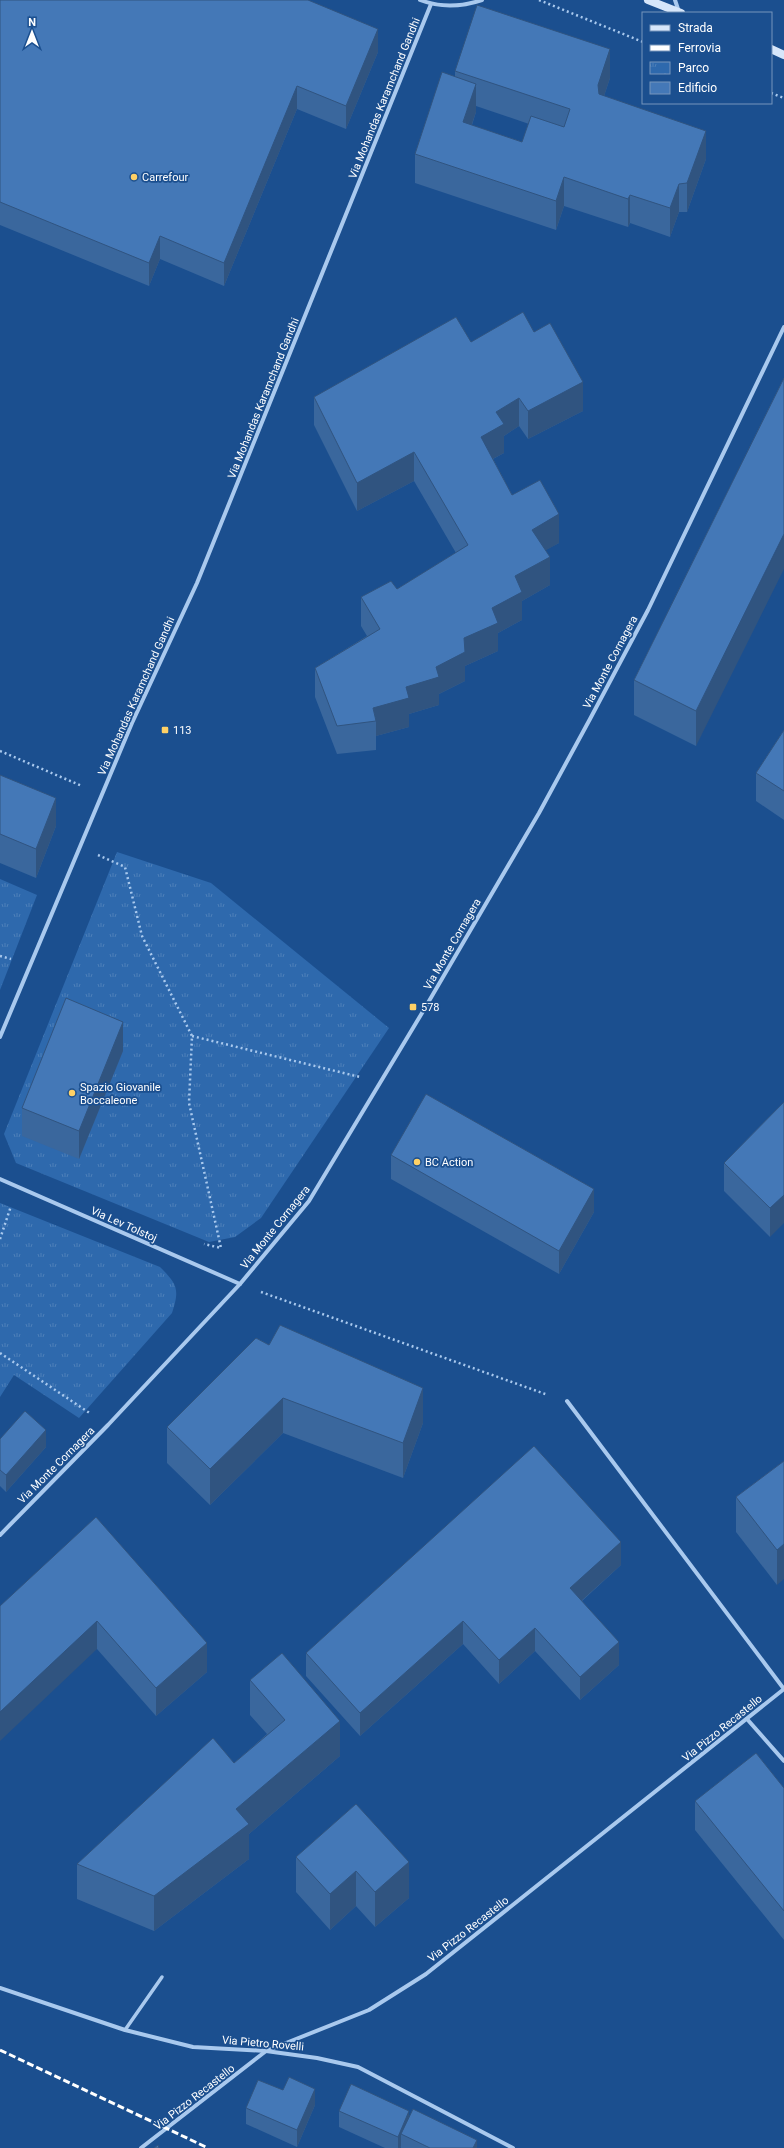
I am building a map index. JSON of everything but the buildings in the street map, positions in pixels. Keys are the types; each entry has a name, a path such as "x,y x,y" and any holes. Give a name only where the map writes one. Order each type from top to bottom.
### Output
{"main road":[{"path":"648,0 678,12"},
{"path":"772,50 784,55"}],"street":[{"path":"420,0 431,4 451,6 471,4 482,0"},
{"path":"675,0 680,12"},
{"name":"Via Mohandas Karamchand Gandhi","path":"0,1037 132,722 197,583 431,4"},
{"name":"Via Monte Cornagera","path":"0,1535 108,1425 240,1284 309,1201 382,1082 538,814 590,719 648,610 784,327"},
{"name":"Via Lev Tolstoj","path":"0,1179 240,1284"},
{"name":"Via Pizzo Recastello","path":"142,2148 266,2051 369,2010 426,1974 784,1689 567,1401"},
{"path":"747,1718 784,1761"},
{"path":"125,2030 162,1977"},
{"name":"Via Pietro Rovelli","path":"0,1988 125,2030 193,2047 266,2051 317,2058 358,2067 513,2148"}],"path":[{"path":"539,0 642,42"},
{"path":"772,93 784,98"},
{"path":"0,751 102,795"},
{"path":"80,847 125,867 142,936 192,1036 189,1103 221,1248 198,1242"},
{"path":"192,1036 382,1082"},
{"path":"0,1239 17,1187"},
{"path":"240,1284 567,1401"},
{"path":"0,1353 108,1425"}],"green space":[{"path":"117,852 211,883 389,1028 261,1218 235,1237 209,1242 16,1163 4,1134"},
{"path":"0,879 37,895 0,990"},
{"path":"0,1203 160,1267 170,1278 175,1287 176,1298 172,1313 79,1418 14,1375 0,1397"}],"railway":[{"path":"0,2050 208,2148"}],"place":[{"name":"Carrefour","path":"134,177"},
{"name":"113","path":"165,730"},
{"name":"578","path":"413,1007"},
{"name":"Spazio Giovanile Boccaleone","path":"72,1093"},
{"name":"BC Action","path":"417,1162"}]}
